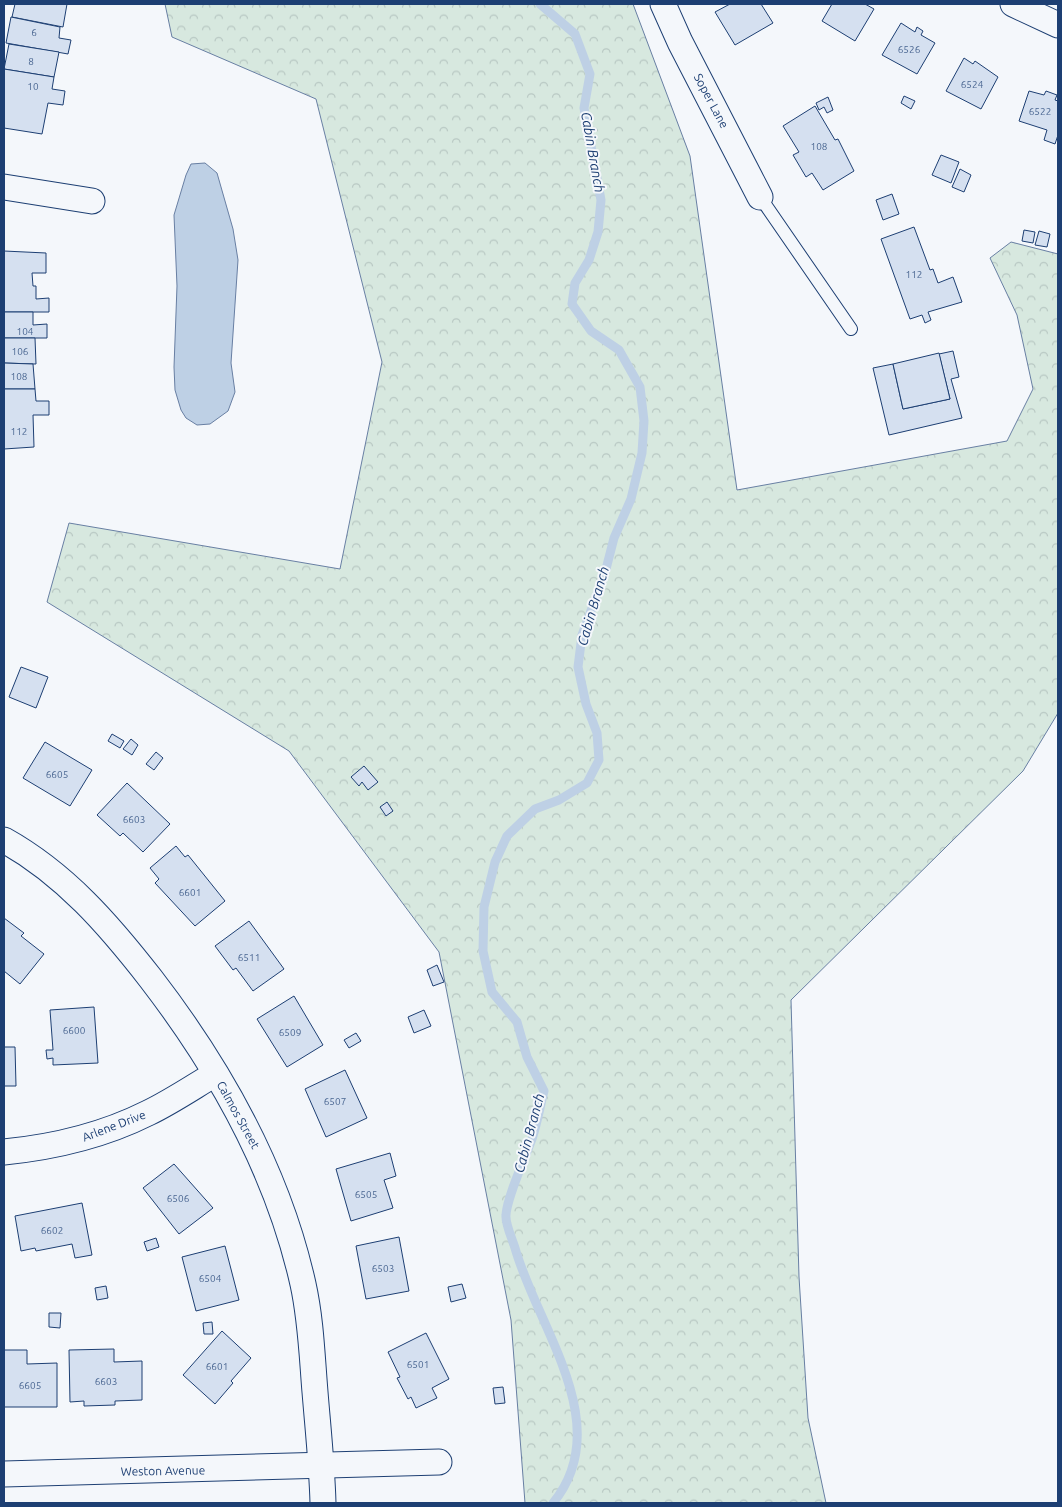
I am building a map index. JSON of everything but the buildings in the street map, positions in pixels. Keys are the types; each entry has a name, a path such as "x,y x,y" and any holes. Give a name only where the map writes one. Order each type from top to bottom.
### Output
{"street":[{"name":"Soper Lane","path":"663,4 680,42 760,197"},
{"path":"1013,4 1058,25"},
{"path":"4,187 92,201"},
{"name":"Calmos Street","path":"4,840 32,856 54,872 76,892 109,928 163,995 215,1074 258,1148 284,1218 303,1283 310,1333 322,1467 323,1503"},
{"name":"Arlene Drive","path":"4,1152 51,1147 104,1132 150,1112 215,1074"},
{"name":"Weston Avenue","path":"4,1474 322,1467 439,1462"}],"lane":[{"path":"760,197 851,329"}],"green space":[{"path":"165,4 633,4 690,156 737,490 1007,441 1033,389 1017,315 990,258 1011,242 1058,254 1058,713 1023,771 791,1000 799,1277 808,1418 826,1503 525,1503 511,1320 439,952 289,751 47,602 69,523 340,569 382,362 316,99 172,37"}],"water":[{"path":"205,163 217,173 233,229 238,260 231,363 235,392 228,411 210,424 197,425 186,418 181,410 175,390 177,286 174,215 191,164"}],"waterway":[{"name":"Cabin Branch","path":"540,4 575,34 590,74 584,108 601,200 598,232 589,260 575,283 572,304 591,331 619,350 640,387 644,421 642,453 631,499 614,538 605,573 582,635 578,667 586,704 597,733 599,760 587,783 559,800 535,809 507,836 495,862 484,907 483,951 492,992 517,1022 527,1057 544,1091 532,1139 507,1207 506,1219 526,1278 566,1376 575,1409 577,1441 571,1473 553,1503"}]}
